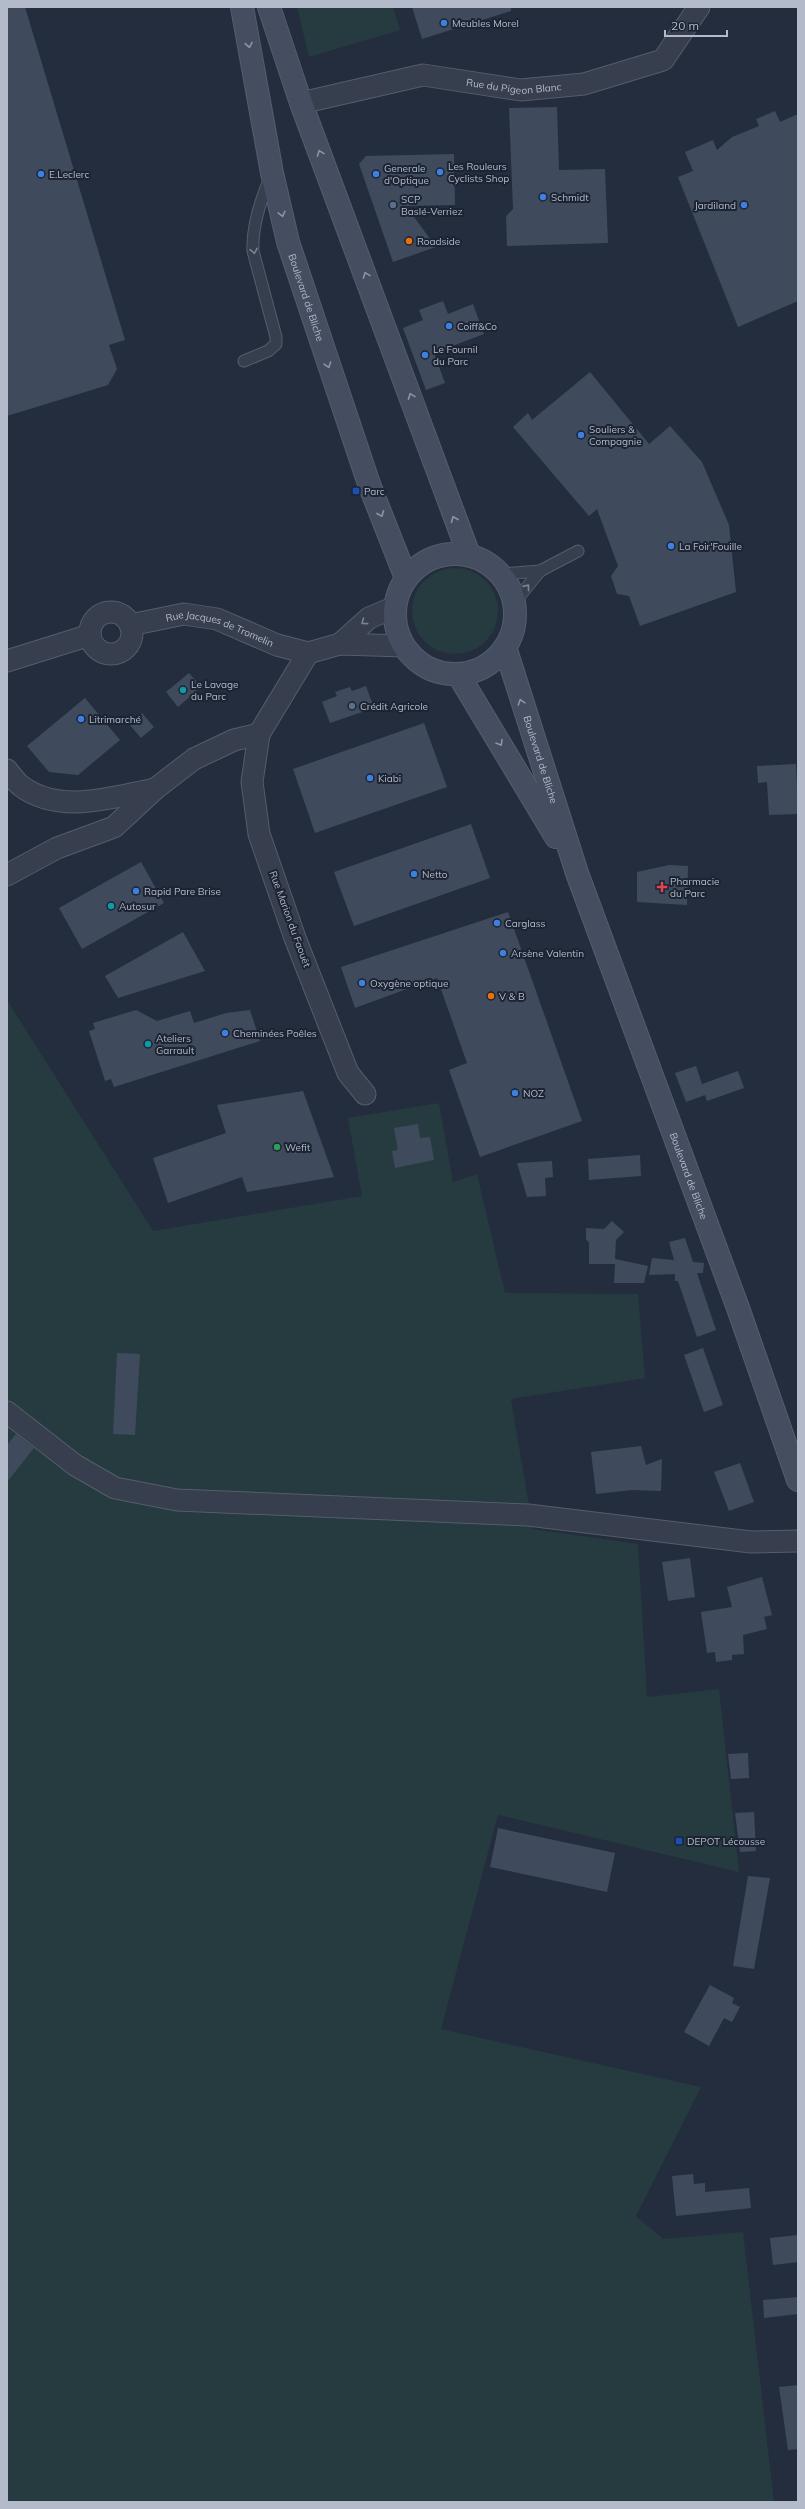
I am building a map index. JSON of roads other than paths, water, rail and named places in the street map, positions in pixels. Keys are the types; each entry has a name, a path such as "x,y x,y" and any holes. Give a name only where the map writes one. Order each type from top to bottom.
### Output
{"main road":[{"name":"Boulevard de Bliche","path":"242,7 272,173 288,242 337,393 369,484 406,578"},
{"path":"269,7 301,103 469,555"},
{"path":"451,553 469,555 486,562 500,574 509,588 514,603 512,633 505,647 487,664 476,670 458,674 442,673 427,667 414,658 404,646 396,627 395,607 398,592 406,578 418,566 434,557 451,553"},
{"name":"Boulevard de Bliche","path":"505,647 577,873 738,1308 798,1480"},
{"name":"Boulevard de Bliche","path":"458,674 577,873"}],"street":[{"name":"Rue du Pigeon Blanc","path":"301,103 423,75 521,90 584,84 663,60 699,7"},
{"path":"340,644 369,618 395,607"},
{"path":"104,613 119,614 130,625 132,634 130,643 124,650 116,654 107,654 98,651 92,644 90,635 93,622 104,613"},
{"name":"Rue Jacques de Tromelin","path":"130,625 184,614 217,619 277,644 308,653"},
{"path":"7,661 90,635"},
{"path":"308,653 340,644 404,646"},
{"name":"Rue Marion du Faouët","path":"308,653 259,734 252,782 260,834 295,938 348,1073 365,1094"},
{"path":"7,875 57,848 114,827 155,789 194,758 234,740 259,734"},
{"path":"7,770 21,786 47,798 79,803 155,789"},
{"path":"7,1412 75,1465 115,1488 177,1500 528,1515 751,1542 798,1541"}],"lane":[{"path":"244,361 268,351 276,344 276,337 253,251 253,241 264,192 272,173"},
{"path":"514,603 540,571 578,551"},
{"path":"500,574 540,571"}],"place":[{"name":"Meubles Morel","path":"444,23"},
{"name":"Les Rouleurs Cyclists Shop","path":"440,172"},
{"name":"E.Leclerc","path":"41,174"},
{"name":"Generale d'Optique","path":"376,174"},
{"name":"Schmidt","path":"543,197"},
{"name":"SCP Baslé-Verriez","path":"393,205"},
{"name":"Jardiland","path":"744,205"},
{"name":"Roadside","path":"409,241"},
{"name":"Coiff&Co","path":"449,326"},
{"name":"Le Fournil du Parc","path":"425,355"},
{"name":"Souliers & Compagnie","path":"581,435"},
{"name":"Parc","path":"356,491"},
{"name":"La Foir'Fouille","path":"671,546"},
{"name":"Le Lavage du Parc","path":"183,690"},
{"name":"Crédit Agricole","path":"352,706"},
{"name":"Litrimarché","path":"81,719"},
{"name":"Kiabi","path":"370,778"},
{"name":"Netto","path":"414,874"},
{"name":"Pharmacie du Parc","path":"662,887"},
{"name":"Rapid Pare Brise","path":"136,891"},
{"name":"Autosur","path":"111,906"},
{"name":"Carglass","path":"497,923"},
{"name":"Arsène Valentin","path":"503,953"},
{"name":"Oxygène optique","path":"362,983"},
{"name":"V & B","path":"491,996"},
{"name":"Cheminées Poêles","path":"225,1033"},
{"name":"Ateliers Garrault","path":"148,1044"},
{"name":"NOZ","path":"515,1093"},
{"name":"Wefit","path":"277,1147"},
{"name":"DEPOT Lécousse","path":"679,1841"}]}
